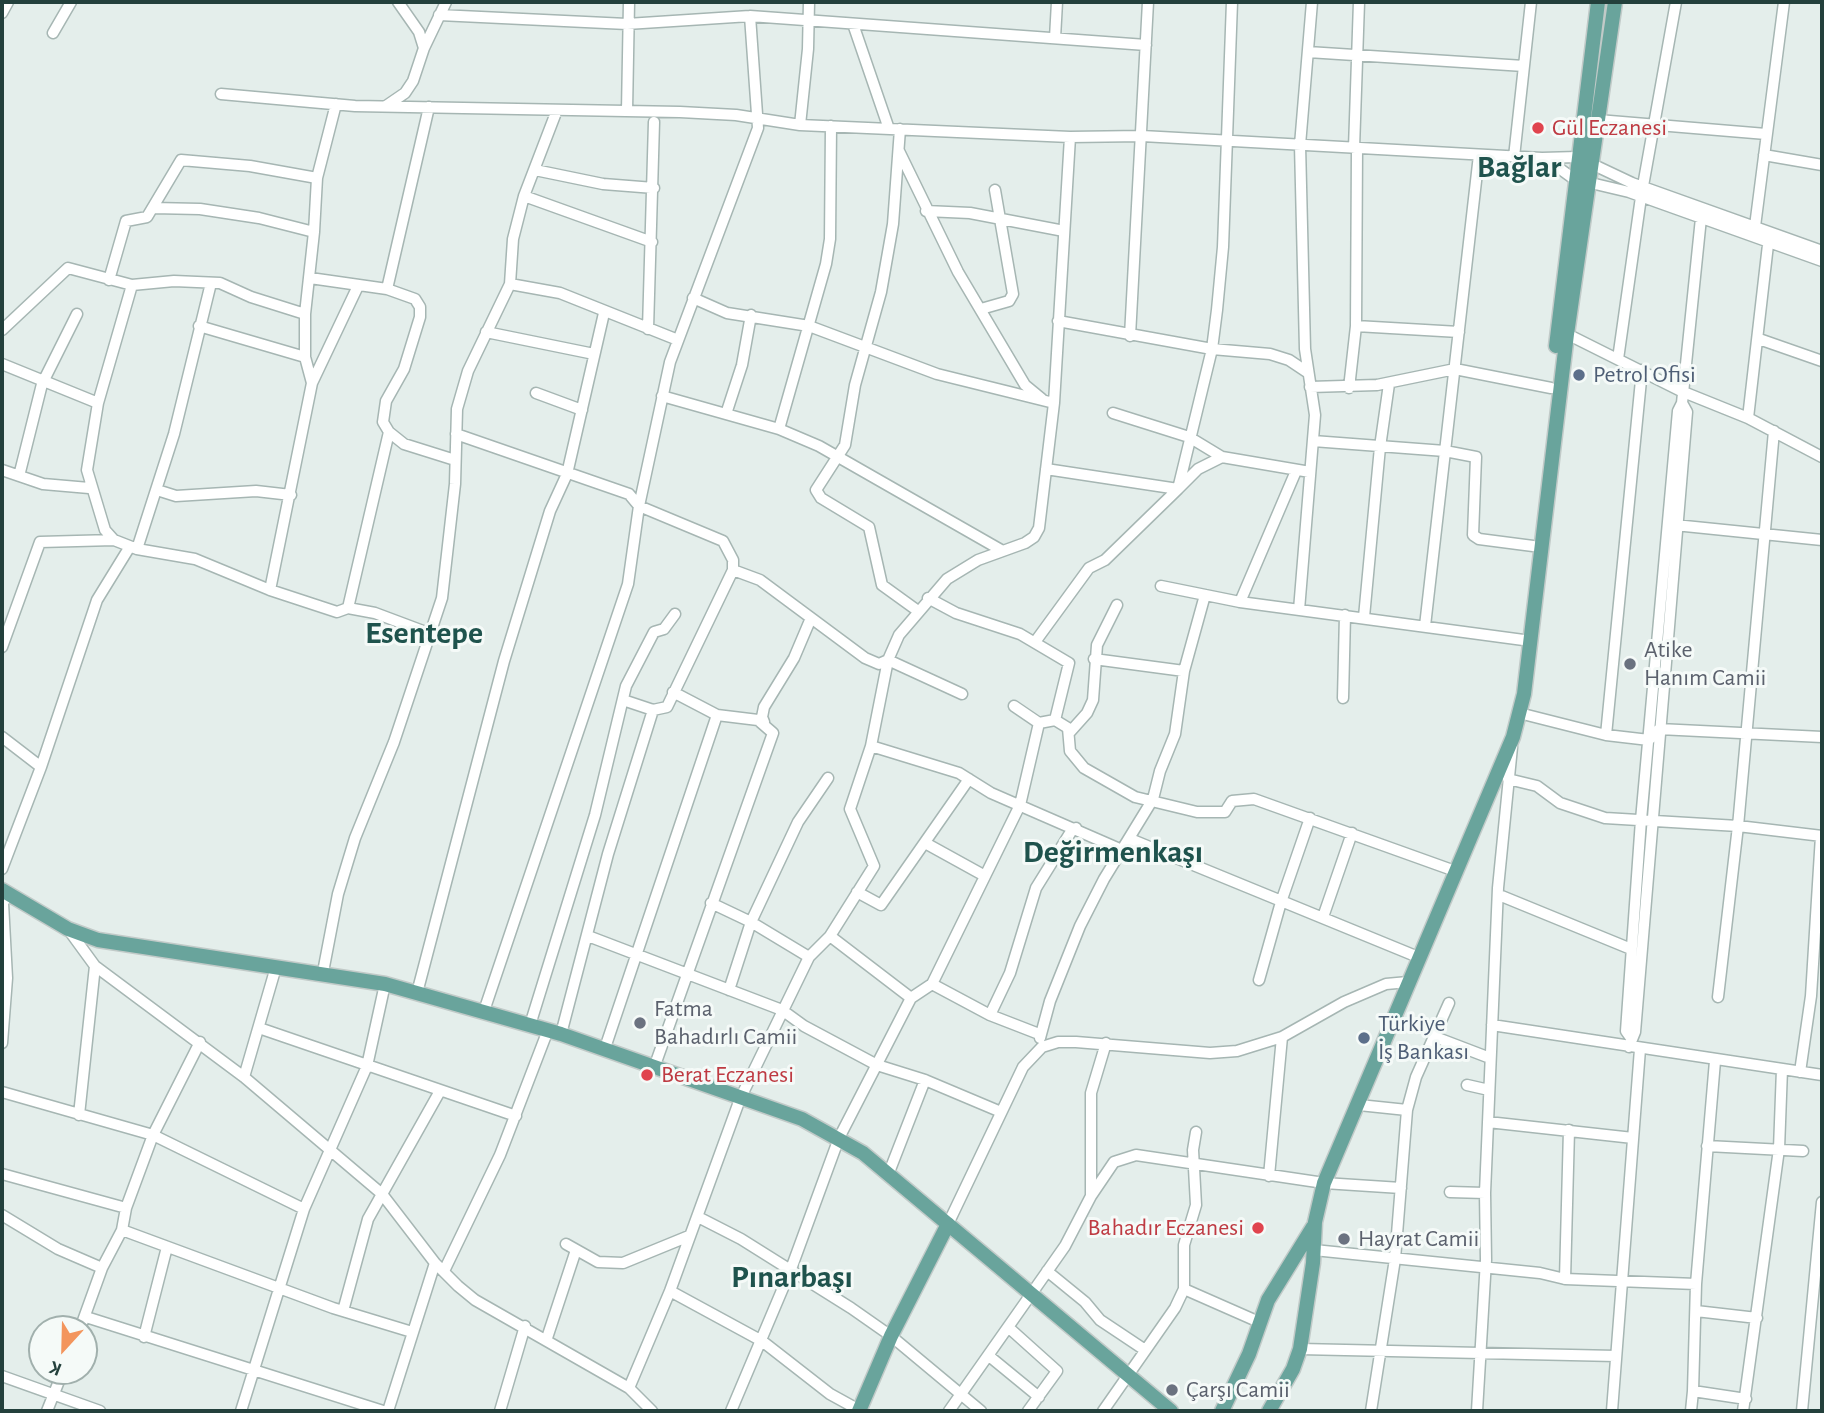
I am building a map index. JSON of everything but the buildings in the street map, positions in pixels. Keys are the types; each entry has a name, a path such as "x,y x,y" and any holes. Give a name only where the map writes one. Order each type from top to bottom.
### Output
{"main road":[{"path":"1269,1411 1293,1369 1300,1349 1314,1250 1315,1222 1324,1183 1513,737 1519,713 1533,547 1574,179 1598,2"},
{"path":"1513,737 1615,2"},
{"path":"5,892 68,929 122,945 323,972 385,984 605,1048 740,1099 803,1119 863,1153 1127,1377 1171,1411"},
{"path":"1222,1411 1249,1354 1268,1300 1315,1222"},
{"path":"859,1410 891,1336 948,1224"}],"street":[{"path":"2,13 8,2"},
{"path":"53,33 71,2"},
{"path":"398,2 419,32 424,48"},
{"path":"386,106 405,93 413,81 424,48 446,2"},
{"path":"627,111 629,2"},
{"path":"800,125 809,2"},
{"path":"1055,38 1057,2"},
{"path":"1130,336 1148,2"},
{"path":"1178,489 1212,349 1223,247 1232,2"},
{"path":"1299,610 1315,401 1307,372 1300,145 1312,2"},
{"path":"1349,388 1356,326 1355,148 1359,2"},
{"path":"1514,157 1531,2"},
{"path":"1618,359 1642,192 1676,2"},
{"path":"1754,232 1784,2"},
{"path":"439,15 627,24 750,16 1146,45"},
{"path":"484,1011 628,584 639,506 662,396 678,340 755,138 759,119 750,16"},
{"path":"853,24 895,129 898,149 893,224 880,292 864,347 845,445 818,483 817,495 869,527 882,585 918,611"},
{"path":"1308,52 1524,66"},
{"path":"221,94 336,104 627,111 759,119 800,125 1070,137 1142,136 1514,157 1577,157 1592,162 1642,192 1701,218 1754,232"},
{"path":"312,383 305,357 305,314 317,178 336,104"},
{"path":"387,289 429,107"},
{"path":"323,972 338,894 355,838 394,742 442,598 457,410 468,371 510,284 513,239 524,196 556,110"},
{"path":"1598,120 1766,134"},
{"path":"648,329 654,122"},
{"path":"779,429 809,326 830,239 831,126"},
{"path":"629,1388 670,1291 740,1099 809,957 830,936 874,866 850,809 872,746 888,660 899,635 947,579 1001,550 1034,537 1039,528 1058,321 1070,137"},
{"path":"898,149 926,211 1025,385 1049,402"},
{"path":"1425,626 1479,155"},
{"path":"1764,155 1822,165"},
{"path":"1545,158 1574,179 1642,192 1769,237 1822,251"},
{"path":"109,280 126,221 147,217 181,160 250,166 317,178"},
{"path":"535,170 603,184 654,188"},
{"path":"981,309 1009,301 1013,294 995,190"},
{"path":"524,196 652,242"},
{"path":"153,208 224,213 314,232"},
{"path":"926,211 999,219 1064,231"},
{"path":"1633,1045 1626,1031 1631,949 1659,729 1687,412 1682,403 1681,391 1701,218"},
{"path":"1769,237 1822,261"},
{"path":"1748,418 1769,237"},
{"path":"2,330 68,268 132,285 174,281 220,283 251,297 305,314"},
{"path":"310,278 387,289 415,299 420,307 420,317 404,369 382,413 389,432 348,608"},
{"path":"2,869 41,767 97,600 133,549 157,490 174,434 211,283"},
{"path":"510,284 560,293 604,313 678,340"},
{"path":"132,285 98,403 86,471 89,488 105,530 114,540 133,549 195,558 270,590 337,612 348,608 375,613 431,634"},
{"path":"270,590 312,383 358,286"},
{"path":"693,298 727,313 809,326 937,374 1049,402"},
{"path":"417,993 504,661 550,511 568,474 604,313"},
{"path":"19,476 45,381 76,314"},
{"path":"726,414 742,365 751,316"},
{"path":"1058,321 1212,349 1270,354 1289,360 1307,372"},
{"path":"199,326 305,357"},
{"path":"1356,326 1459,332"},
{"path":"486,332 594,354"},
{"path":"1567,334 1681,391 1748,418 1822,457"},
{"path":"1759,340 1822,361"},
{"path":"2,364 98,403"},
{"path":"1310,387 1349,388 1389,384 1455,369 1551,388"},
{"path":"1606,735 1642,370"},
{"path":"1364,617 1380,447 1389,384"},
{"path":"536,393 582,410"},
{"path":"662,396 779,429 837,457 1001,550"},
{"path":"1612,1411 1633,1138 1633,1045 1649,740 1678,411 1682,403"},
{"path":"1113,413 1189,437 1222,457 1310,472"},
{"path":"1718,997 1738,826 1774,431"},
{"path":"389,432 421,452 455,460"},
{"path":"456,434 629,494 639,506 723,541 733,560 733,570 673,692 672,701 667,707 653,710 623,700"},
{"path":"1313,441 1445,451 1476,457 1473,535 1479,539 1533,547"},
{"path":"1035,642 1089,568 1105,559 1198,469 1222,457"},
{"path":"1046,469 1178,489"},
{"path":"2,470 43,484 89,488"},
{"path":"1240,602 1296,471"},
{"path":"157,490 176,496 257,491 291,495"},
{"path":"1675,525 1822,540"},
{"path":"2,647 40,542 114,540"},
{"path":"733,570 760,580 864,658 879,664 888,660 962,694"},
{"path":"1161,586 1240,602 1527,640"},
{"path":"1042,1047 1039,1034 1080,926 1153,799 1160,771 1175,734 1184,671 1205,595"},
{"path":"928,598 956,613 1020,634 1069,663 1055,720"},
{"path":"1117,605 1097,645 1093,700 1087,713 1070,732 1070,751 1084,768 1135,797 1153,799 1197,812 1226,811 1232,801 1254,799 1455,871"},
{"path":"530,1025 595,815 626,686 654,632 664,629 675,614"},
{"path":"1343,698 1345,615"},
{"path":"655,1065 689,974 711,903 773,739 773,733 762,717 764,707 794,658 811,618"},
{"path":"1094,659 1184,671"},
{"path":"673,692 718,715 764,722"},
{"path":"1014,706 1039,723 1055,720 1070,732"},
{"path":"444,1271 554,1032 588,936 608,854 653,710"},
{"path":"1519,713 1606,735 1649,740"},
{"path":"605,1048 718,715"},
{"path":"731,1411 791,1269 839,1138 911,998 932,984 1020,806 1039,723"},
{"path":"1649,740 1659,729 1822,737"},
{"path":"2,737 41,767"},
{"path":"1477,1411 1486,1267 1485,1193 1490,1058 1499,895 1513,737"},
{"path":"872,746 948,769 1020,806 1122,850"},
{"path":"729,989 751,922 798,822 828,778"},
{"path":"857,892 881,905 927,844 969,779"},
{"path":"1508,779 1537,786 1575,810 1605,818 1738,826 1822,835 1816,996 1800,1072"},
{"path":"1259,980 1281,902 1310,818"},
{"path":"990,1015 1010,973 1036,888 1072,830 1076,828"},
{"path":"1323,917 1352,833"},
{"path":"1130,839 1418,957"},
{"path":"927,844 985,876"},
{"path":"2,1043 7,978 3,903 5,892"},
{"path":"1499,895 1631,949"},
{"path":"711,903 751,922 809,957"},
{"path":"68,929 95,966 244,1077 382,1195 435,1263 475,1300 547,1338 629,1388 652,1411"},
{"path":"588,936 782,1010 804,1026 877,1065 925,1080 1001,1112"},
{"path":"830,936 911,998"},
{"path":"79,1115 95,966"},
{"path":"244,1077 276,967"},
{"path":"948,1224 1023,1067 1042,1047 1058,1042 1106,1043 1210,1053 1237,1051 1282,1037 1344,1002 1386,984 1408,982"},
{"path":"241,1411 251,1369 304,1209 327,1150 368,1066 385,984"},
{"path":"932,984 990,1015 1039,1034"},
{"path":"1371,1411 1395,1259 1407,1111 1416,1077 1449,1003"},
{"path":"1492,1025 1633,1045 1715,1061 1822,1075"},
{"path":"259,1028 516,1116"},
{"path":"1269,1176 1282,1037"},
{"path":"1435,1037 1490,1058"},
{"path":"87,1315 102,1268 122,1230 126,1208 153,1135 200,1042"},
{"path":"1091,1196 1091,1093 1106,1043"},
{"path":"1691,1411 1696,1284 1715,1061"},
{"path":"1743,1411 1779,1149 1782,1069"},
{"path":"888,1175 925,1080"},
{"path":"1467,1084 1489,1090"},
{"path":"343,1311 368,1219 440,1091"},
{"path":"2,1092 153,1135 304,1209"},
{"path":"1359,1105 1407,1111"},
{"path":"1488,1122 1633,1138"},
{"path":"1565,1279 1569,1130"},
{"path":"1103,1411 1175,1308 1184,1289 1184,1245 1196,1205 1196,1132"},
{"path":"1707,1146 1803,1151"},
{"path":"949,1411 963,1395 1030,1294 1065,1247 1091,1196 1114,1162 1127,1157 1194,1163 1324,1183 1401,1188"},
{"path":"2,1174 126,1208"},
{"path":"1450,1192 1485,1193"},
{"path":"1802,1411 1822,1202"},
{"path":"2,1215 58,1250 102,1268"},
{"path":"698,1217 791,1269 891,1336 981,1411"},
{"path":"122,1230 277,1288 412,1332"},
{"path":"547,1338 571,1247 598,1262 623,1263 689,1236"},
{"path":"144,1338 167,1247"},
{"path":"1314,1250 1486,1267 1565,1279 1696,1284"},
{"path":"98,1321 144,1338 385,1411 435,1263"},
{"path":"1047,1271 1085,1302 1100,1320 1145,1350"},
{"path":"1184,1289 1259,1322"},
{"path":"670,1291 762,1341 830,1394 859,1410"},
{"path":"1696,1311 1757,1318"},
{"path":"500,1411 525,1326"},
{"path":"1008,1327 1057,1371 1028,1411"},
{"path":"1300,1349 1616,1356"},
{"path":"989,1356 1039,1397"},
{"path":"2,1376 100,1411"},
{"path":"47,1411 57,1385"},
{"path":"1693,1391 1746,1399"}],"place":[{"name":"Gül Eczanesi","path":"1538,128"},
{"name":"Petrol Ofisi","path":"1579,375"},
{"name":"Atike Hanım Camii","path":"1630,664"},
{"name":"Fatma Bahadırlı Camii","path":"640,1023"},
{"name":"Türkiye İş Bankası","path":"1364,1038"},
{"name":"Berat Eczanesi","path":"647,1075"},
{"name":"Bahadır Eczanesi","path":"1258,1228"},
{"name":"Hayrat Camii","path":"1344,1239"},
{"name":"Çarşı Camii","path":"1172,1390"}],"district":[{"name":"Bağlar","path":"1519,167"},
{"name":"Esentepe","path":"424,633"},
{"name":"Değirmenkaşı","path":"1113,852"},
{"name":"Pınarbaşı","path":"792,1277"}]}
